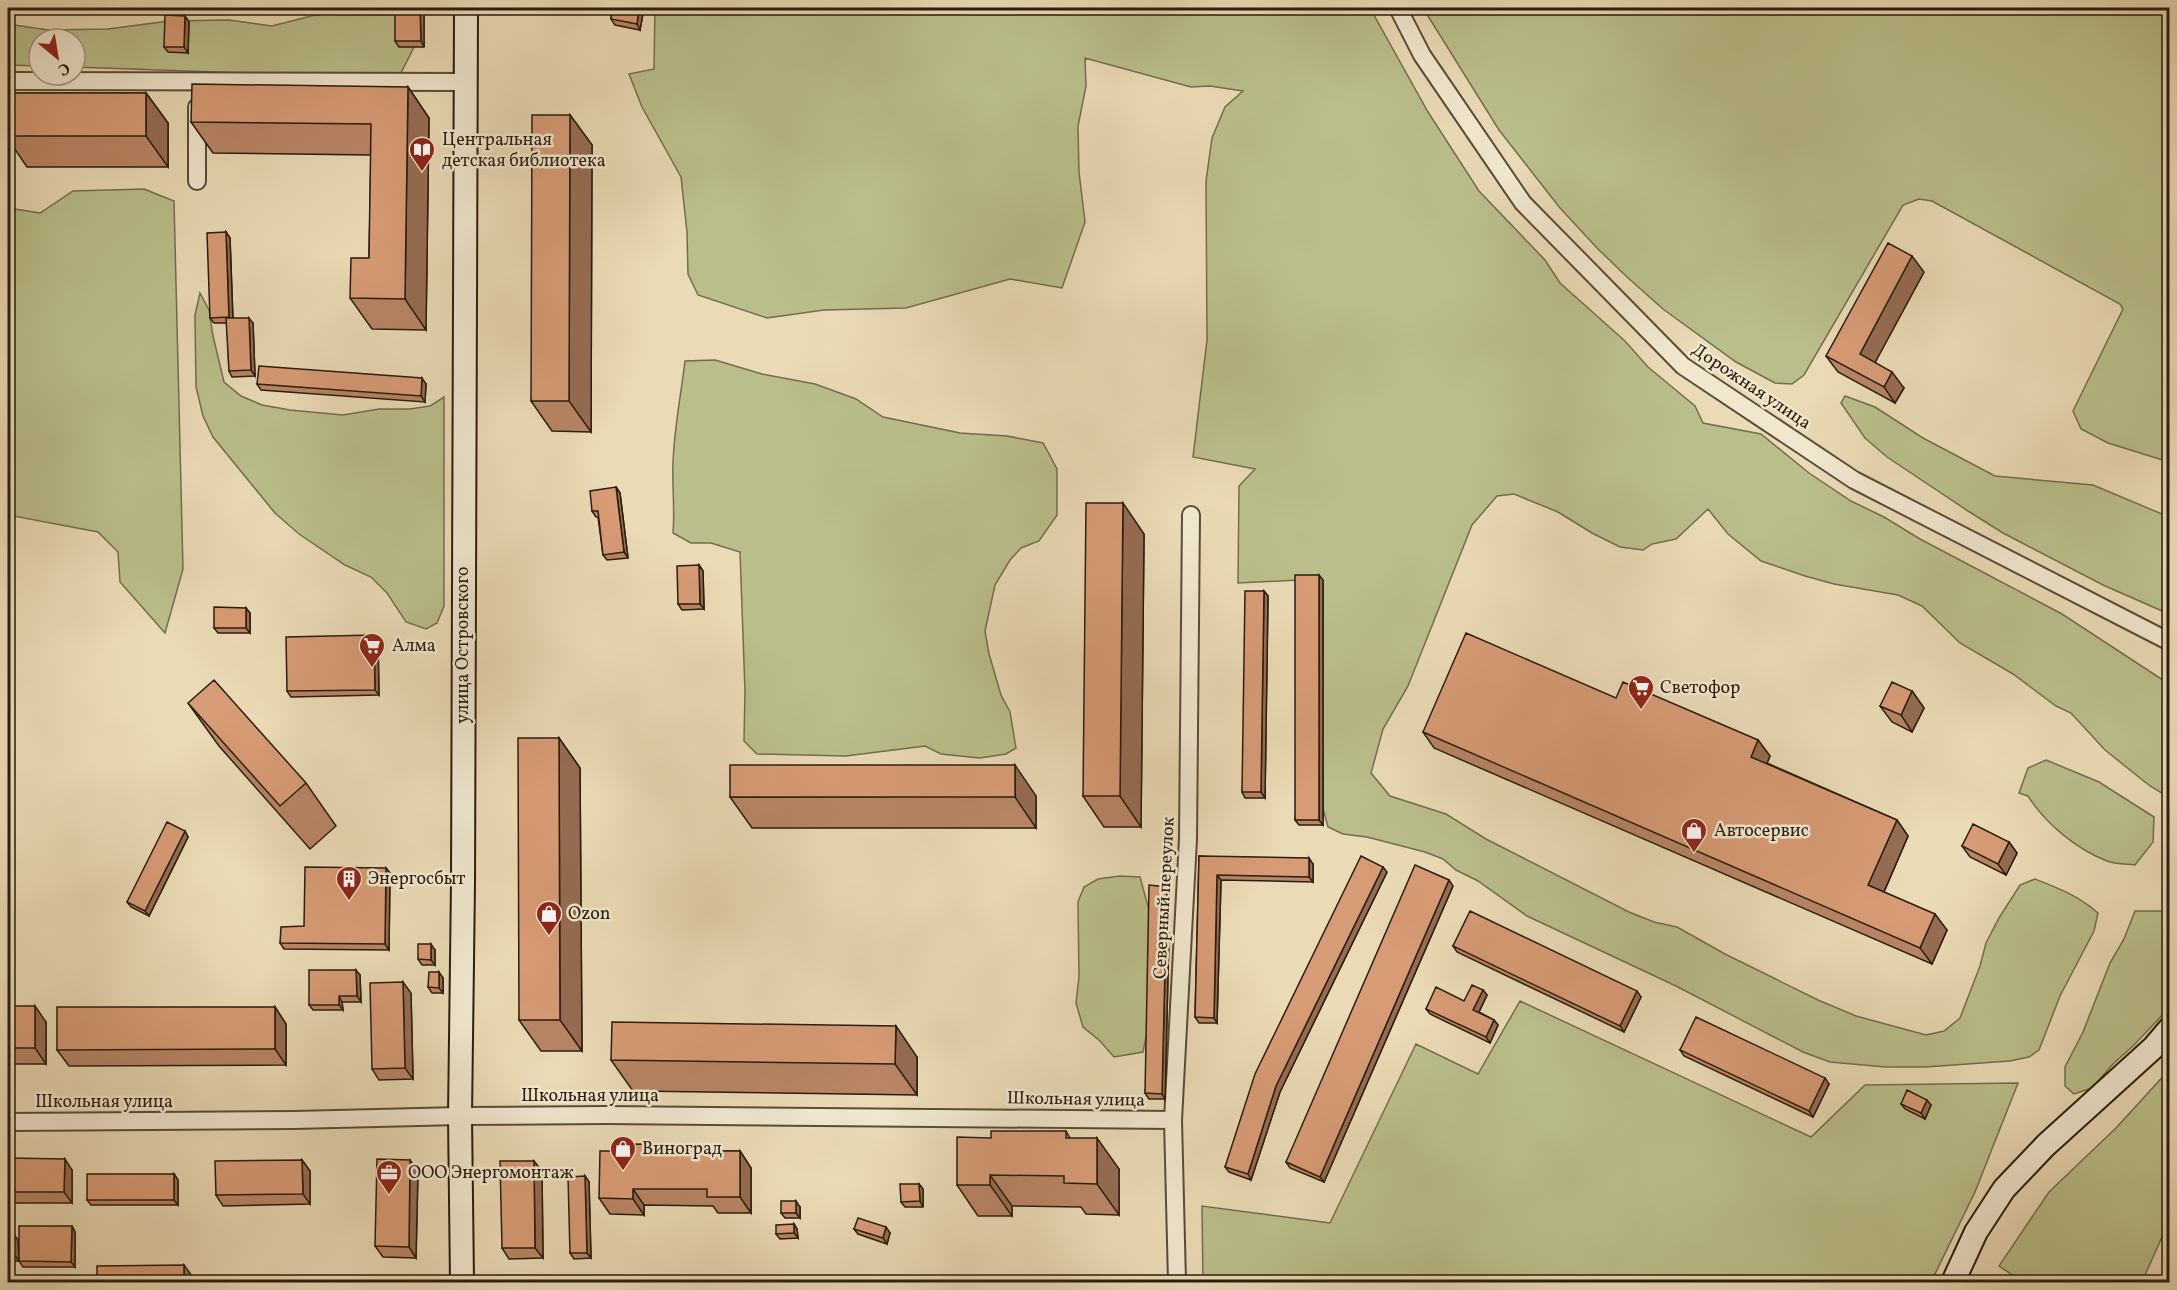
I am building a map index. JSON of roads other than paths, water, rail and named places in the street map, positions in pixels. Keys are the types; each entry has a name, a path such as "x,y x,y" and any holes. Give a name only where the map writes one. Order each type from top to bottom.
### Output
{"main road":[{"name":"улица Островского","path":"462,1282 460,1116 466,8"},
{"path":"1953,1282 1976,1232 2004,1189 2046,1145 2153,1048 2169,1028"}],"street":[{"name":"Дорожная улица","path":"1398,8 1422,55 1523,203 1683,366 1854,480 2169,642"},
{"path":"8,81 467,82"},
{"path":"197,81 197,182"},
{"name":"Северный переулок","path":"1177,1282 1173,1120 1188,839 1191,515"},
{"name":"Школьная улица","path":"8,1122 460,1116 1173,1120"}],"railway":[{"path":"2164,1282 2170,1268"}],"place":[{"name":"Центральная детская библиотека","path":"422,173"},
{"name":"Алма","path":"372,669"},
{"name":"Светофор","path":"1641,711"},
{"name":"Автосервис","path":"1694,854"},
{"name":"Энергосбыт","path":"349,902"},
{"name":"Ozon","path":"549,937"},
{"name":"Виноград","path":"623,1172"},
{"name":"ООО Энергомонтаж","path":"389,1196"}]}
